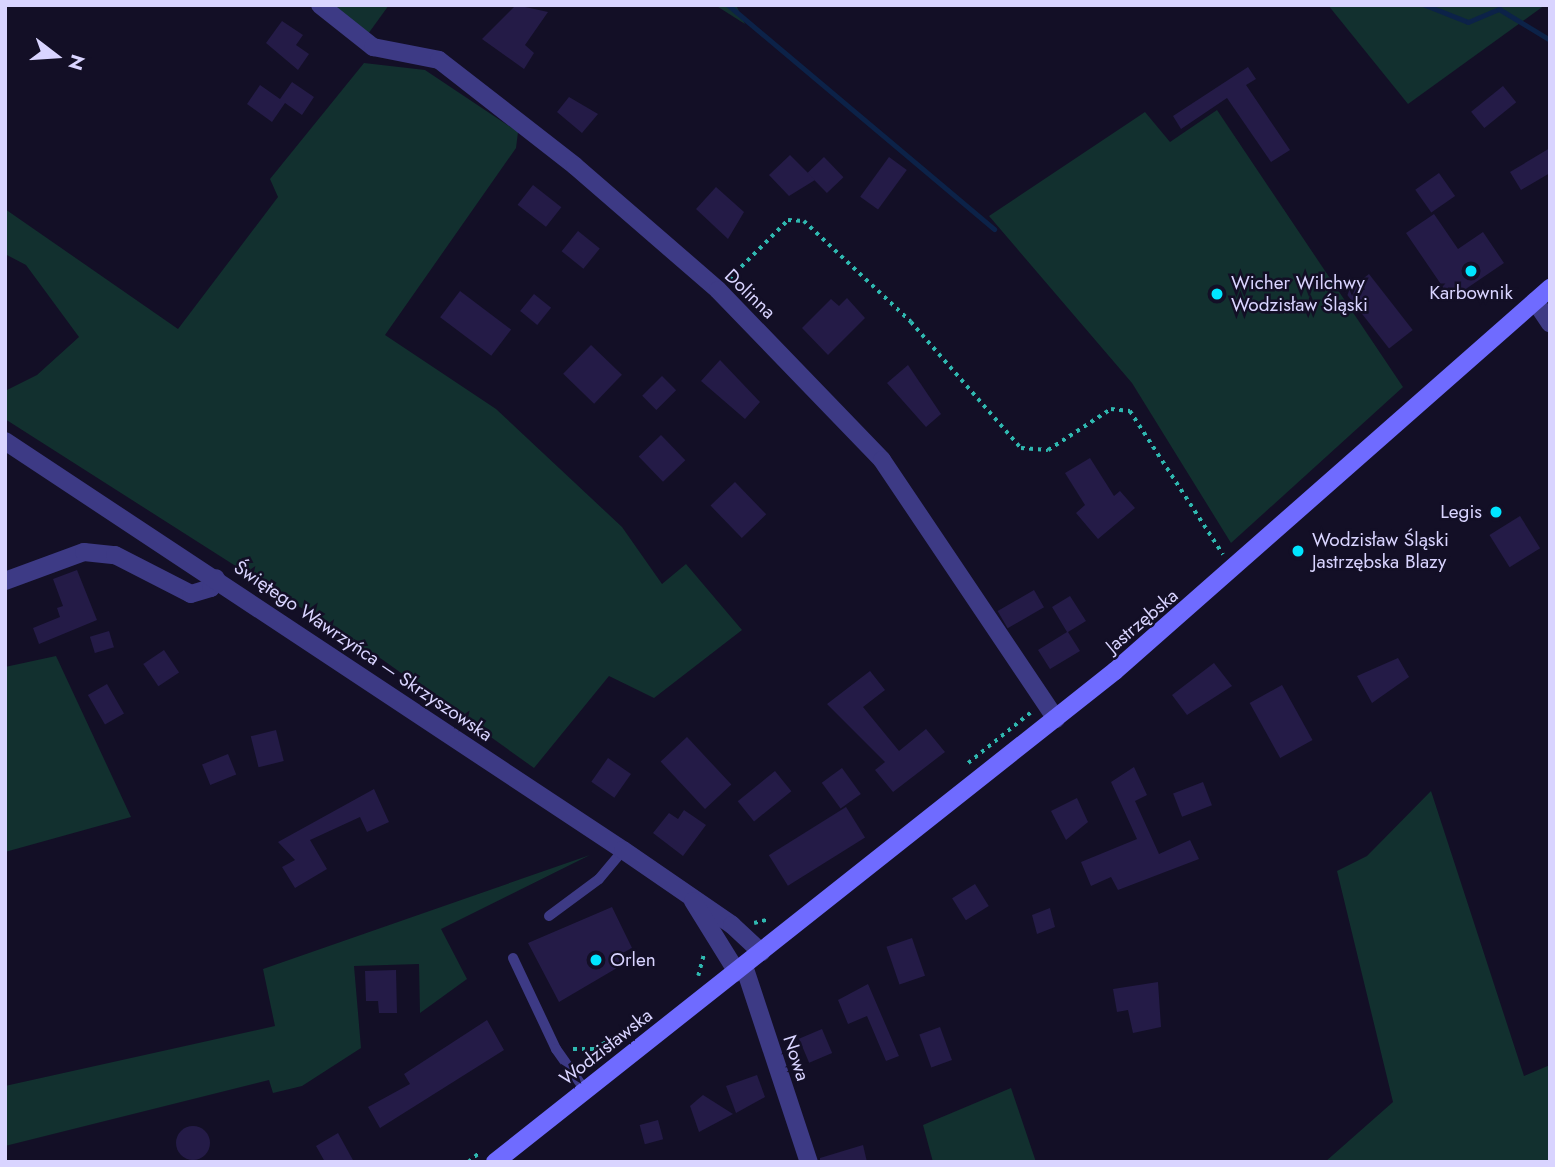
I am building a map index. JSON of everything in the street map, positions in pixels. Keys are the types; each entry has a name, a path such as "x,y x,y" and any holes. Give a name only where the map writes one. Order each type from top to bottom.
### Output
{"main road":[{"name":"Jastrzębska","path":"740,969 1056,719 1233,571 1550,288"},
{"name":"Wodzisławska","path":"495,1162 740,969"}],"street":[{"name":"Dolinna","path":"320,5 373,47 439,60 575,166 718,290 882,460 1056,719"},
{"path":"1535,301 1550,323"},
{"name":"Świętego Wawrzyńca — Skrzyszowska","path":"5,441 216,578 623,850 761,952"},
{"path":"5,581 84,552 115,555 191,594 211,588 216,578"},
{"name":"Nowa","path":"693,901 740,969 809,1162"}],"lane":[{"path":"549,916 599,879 623,850"},
{"path":"513,958 547,1029 585,1090"}],"path":[{"path":"718,290 788,220 804,221 911,322 1021,447 1048,450 1111,409 1130,411 1233,571"},
{"path":"696,981 704,952"},
{"path":"573,1049 596,1049 659,1008"}],"green space":[{"path":"327,5 389,5 368,34"},
{"path":"715,5 736,5 745,24"},
{"path":"1328,5 1545,5 1408,104"},
{"path":"364,63 425,70 518,132 516,148 385,335 496,409 622,527 662,584 686,564 742,630 654,698 609,676 534,768 383,660 5,419 5,391 37,375 79,337 26,265 5,254 5,209 178,329 278,197 270,179"},
{"name":"Wicher Wilchwy Wodzisław Śląski","path":"1217,110 1403,387 1231,543 1132,383 989,216 1145,112 1170,142"},
{"path":"56,656 131,817 5,852 5,667"},
{"path":"1431,791 1524,1076 1550,1065 1550,1162 1325,1162 1393,1102 1337,871 1367,856"},
{"path":"590,855 441,929 467,979 420,1013 419,964 354,966 361,1048 302,1086 273,1093 269,1080 5,1146 5,1086 275,1026 263,969"},
{"path":"1011,1088 1036,1162 933,1162 923,1125"}],"building":[{"path":"516,5 548,12 525,45 534,53 524,69 482,39"},
{"path":"282,21 303,35 296,45 309,54 298,70 266,43"},
{"path":"1248,67 1256,79 1246,85 1290,150 1271,162 1227,98 1181,129 1173,116"},
{"path":"292,82 314,97 302,115 285,103 272,122 247,104 260,85 280,99"},
{"path":"1503,86 1516,102 1484,128 1471,112"},
{"path":"569,97 598,114 582,133 557,112"},
{"path":"1550,148 1550,173 1521,190 1510,172"},
{"path":"790,155 815,180 789,196 769,175"},
{"path":"824,157 843,177 827,193 807,173"},
{"path":"889,157 907,170 878,210 860,197"},
{"path":"1439,173 1455,196 1431,213 1415,190"},
{"path":"533,185 561,207 546,227 518,205"},
{"path":"716,187 744,212 728,239 696,209"},
{"path":"1434,214 1458,249 1483,232 1504,263 1451,299 1406,233"},
{"path":"578,231 600,249 583,269 562,251"},
{"path":"1369,274 1413,330 1389,348 1345,292"},
{"path":"460,291 511,330 491,356 440,317"},
{"path":"534,294 551,308 537,325 520,311"},
{"path":"847,298 865,318 828,355 802,328 831,299 839,306"},
{"path":"591,345 622,375 594,404 563,374"},
{"path":"720,360 760,402 745,419 701,381"},
{"path":"908,365 941,414 926,427 887,383"},
{"path":"662,376 676,390 656,410 642,396"},
{"path":"661,435 685,460 663,482 639,457"},
{"path":"1090,458 1114,496 1120,491 1135,508 1098,539 1076,513 1085,505 1065,473"},
{"path":"735,482 766,514 742,538 711,506"},
{"path":"1520,516 1540,548 1510,567 1489,535"},
{"path":"77,570 97,620 39,644 33,628 60,617 57,608 63,606 53,579"},
{"path":"1034,590 1044,607 1008,628 998,611"},
{"path":"1070,596 1086,621 1068,632 1080,651 1050,669 1038,650 1067,632 1052,607"},
{"path":"109,631 114,647 95,653 90,637"},
{"path":"164,650 179,672 158,686 143,664"},
{"path":"1398,658 1409,677 1372,703 1357,676"},
{"path":"1214,663 1232,686 1187,715 1172,695"},
{"path":"870,671 885,690 863,707 899,751 926,729 945,752 893,792 875,770 885,762 827,704"},
{"path":"107,684 124,713 105,724 88,695"},
{"path":"1282,685 1313,740 1280,758 1250,703"},
{"path":"276,730 284,761 259,767 251,736"},
{"path":"687,737 731,785 705,809 661,762"},
{"path":"228,754 236,774 210,785 202,764"},
{"path":"608,758 631,774 614,798 591,782"},
{"path":"1134,767 1147,795 1135,801 1159,854 1190,840 1199,859 1118,890 1111,877 1091,886 1081,862 1137,839 1111,782"},
{"path":"842,768 861,794 841,809 822,783"},
{"path":"775,771 791,791 754,821 738,801"},
{"path":"1203,782 1212,805 1182,817 1173,793"},
{"path":"374,789 389,822 367,832 360,817 310,840 327,869 295,888 282,867 295,860 278,842"},
{"path":"1077,798 1088,822 1066,840 1051,811"},
{"path":"846,807 865,838 788,886 769,855"},
{"path":"684,810 706,825 683,856 653,833 669,813 678,819"},
{"path":"975,884 989,906 966,920 952,898"},
{"path":"612,907 632,948 617,956 622,965 559,1002 528,943"},
{"path":"1050,908 1055,927 1037,934 1032,915"},
{"path":"912,938 925,976 899,985 886,947"},
{"path":"396,970 397,1013 379,1013 378,1001 366,1001 365,971"},
{"path":"1158,982 1161,1027 1133,1033 1128,1010 1117,1012 1113,989"},
{"path":"868,984 899,1056 886,1061 867,1016 848,1024 838,1000"},
{"path":"487,1020 504,1050 380,1128 368,1107 410,1084 404,1074"},
{"path":"940,1027 952,1060 931,1067 919,1035"},
{"path":"822,1029 832,1053 809,1063 799,1039"},
{"path":"757,1075 765,1097 736,1113 726,1086"},
{"path":"703,1095 733,1114 699,1132 690,1106"},
{"path":"658,1120 663,1139 645,1144 640,1125"},
{"path":"193,1126 205,1131 210,1143 205,1155 193,1160 181,1155 176,1143 181,1131"},
{"path":"338,1133 354,1162 325,1162 316,1146"},
{"path":"863,1145 867,1162 820,1162 820,1158"}],"waterway":[{"path":"728,5 994,229"},
{"path":"1425,5 1468,22 1499,9 1550,40"}],"place":[{"name":"Karbownik","path":"1471,271"},
{"name":"Wicher Wilchwy Wodzisław Śląski","path":"1217,294"},
{"name":"Legis","path":"1496,512"},
{"name":"Wodzisław Śląski Jastrzębska Blazy","path":"1298,551"},
{"name":"Orlen","path":"596,960"}]}
